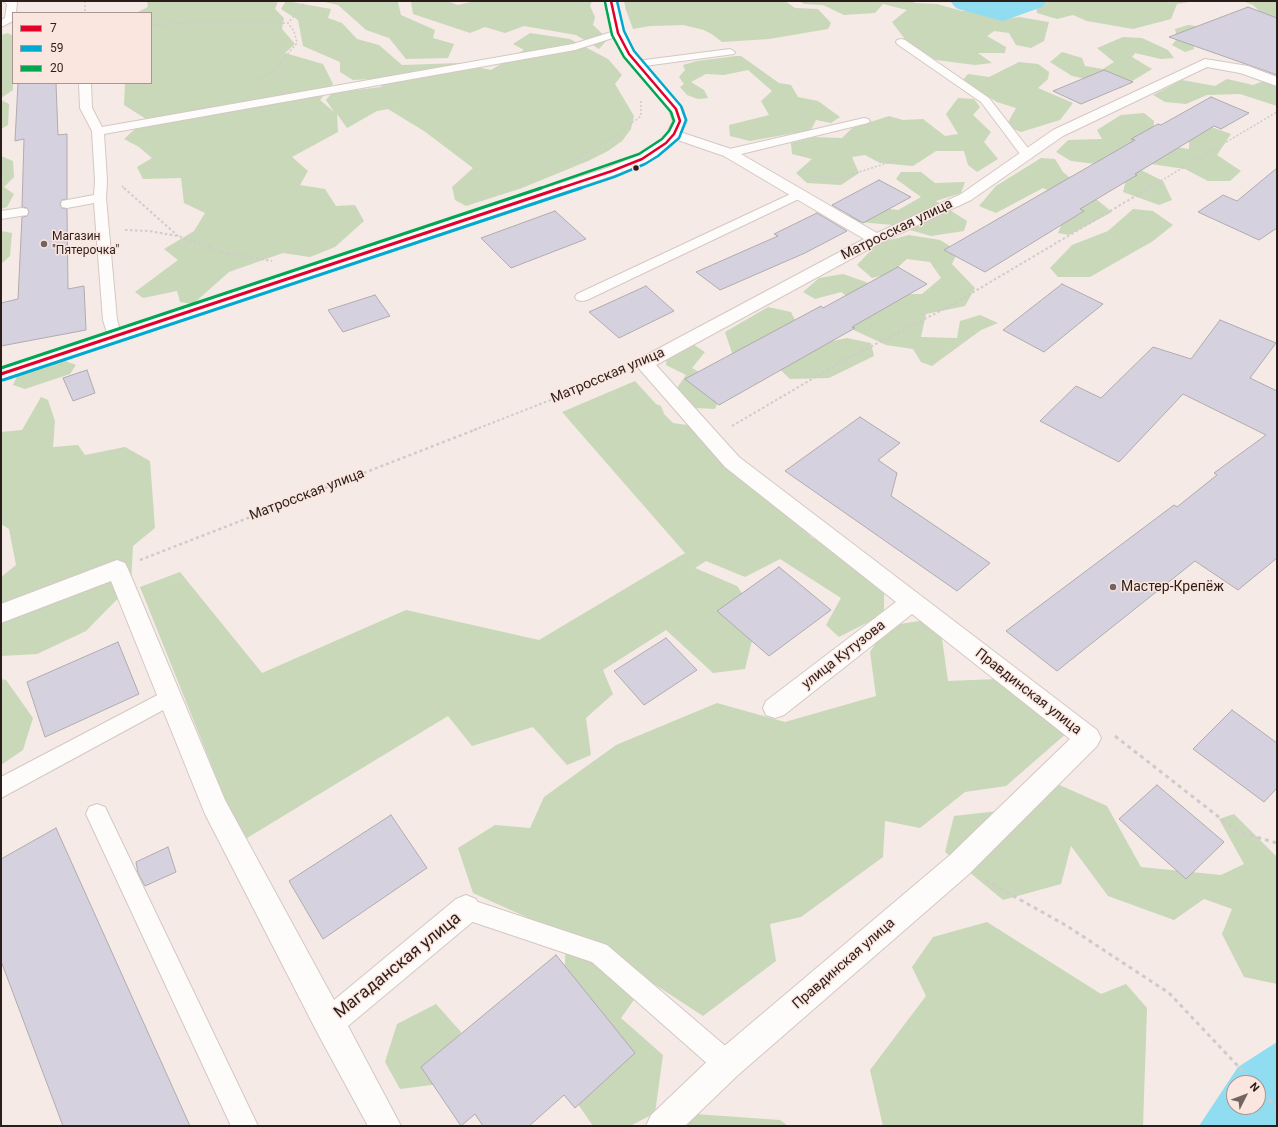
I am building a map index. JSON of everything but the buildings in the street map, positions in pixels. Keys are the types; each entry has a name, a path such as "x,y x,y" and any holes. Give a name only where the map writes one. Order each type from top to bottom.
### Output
{"street":[{"path":"1,374 612,170 655,151 666,143 674,134 680,121 676,109 629,54 618,33 611,1"},
{"name":"Матросская улица","path":"644,364 876,239 966,197 1058,133 1205,63 1242,69 1277,82"},
{"path":"674,134 728,153 876,239"},
{"name":"Правдинская улица","path":"644,364 732,462 1088,738 959,865 727,1064 662,1126"},
{"path":"1,614 117,569 214,806 385,1126"},
{"name":"улица Кутузова","path":"775,708 912,602"},
{"name":"Магаданская улица","path":"329,1022 466,910"}],"lane":[{"path":"1,24 10,19 12,2 8,1"},
{"path":"98,131 575,47 618,33"},
{"path":"901,42 985,100 1027,155"},
{"path":"637,64 730,52"},
{"path":"85,84 86,108 98,131 102,230 110,320 115,336"},
{"path":"728,153 864,121"},
{"path":"582,297 799,194"},
{"path":"67,204 100,198"},
{"path":"1,215 22,212"},
{"path":"1,788 169,697"},
{"path":"97,814 245,1126"},
{"path":"466,910 599,953 727,1064"}],"path":[{"path":"85,1 85,12"},
{"path":"288,23 306,1"},
{"path":"152,25 187,23 288,23"},
{"path":"253,84 273,71 297,43 294,31 288,23"},
{"path":"565,164 611,139 641,116 641,96"},
{"path":"711,438 841,362 950,306 1277,112"},
{"path":"806,176 837,179 897,160"},
{"path":"101,181 123,186 137,201 178,236"},
{"path":"102,230 149,231 178,236 226,253 273,261"},
{"name":"Матросская улица","path":"117,569 644,364"},
{"path":"1114,736 1238,832 1277,843"},
{"path":"959,865 1067,926 1169,993 1246,1075"},
{"path":"1266,1096 1277,1108"}],"green space":[{"path":"147,1 278,1 275,9 284,18 282,29 295,44 285,53 323,64 333,84 320,100 334,112 326,100 332,93 381,87 386,78 353,80 340,72 340,62 303,46 298,20 281,9 286,1 331,9 328,18 342,23 357,39 379,45 402,65 459,63 491,70 524,50 513,44 530,33 570,39 608,59 622,75 615,84 634,116 631,129 622,141 608,151 588,161 522,188 466,206 455,200 452,187 473,168 424,131 388,109 377,111 347,128 337,114 338,132 292,157 308,171 300,185 325,189 336,206 355,205 364,221 335,247 310,257 283,253 229,272 193,304 180,302 177,291 143,298 135,292 178,260 164,249 194,231 205,213 184,203 181,178 143,179 137,167 152,158 139,147 124,139 146,119 124,105 125,84 152,84 152,12 138,12 148,7"},
{"path":"320,1 403,1 398,2 401,15 435,30 433,38 454,44 448,58 406,59 389,38 366,30 338,5"},
{"path":"447,1 458,5 475,1 592,1 590,6 595,17 593,25 608,39 599,49 576,35 524,26 505,33 485,27 470,33 413,14 411,2"},
{"path":"624,1 785,1 795,8 818,9 831,23 828,29 769,39 722,42 704,30 683,25 650,26 633,29"},
{"path":"799,1 912,1 915,3 937,4 962,11 974,10 1004,19 1019,17 1049,22 1044,41 1031,48 1016,45 1009,33 994,31 987,36 1006,47 1005,53 978,53 992,63 975,65 936,60 910,46 892,22 907,10 883,4 875,13 844,15 823,5 804,4"},
{"path":"1052,1 1195,1 1177,4 1171,19 1133,29 1087,21 1073,15 1057,19 1037,13 1036,5"},
{"path":"1243,1 1277,1 1277,28 1253,5"},
{"path":"1188,25 1204,27 1193,44 1194,49 1185,52 1172,45 1177,39 1175,29"},
{"path":"8,33 12,35 13,90 1,98 1,35"},
{"path":"1123,37 1142,38 1168,50 1174,58 1161,59 1135,53 1132,57 1152,69 1121,88 1103,89 1091,80 1072,76 1050,62 1062,52 1082,58 1085,66 1103,69 1114,62 1097,48"},
{"path":"741,56 779,83 791,85 798,97 818,101 840,117 831,123 816,120 811,130 750,141 730,136 729,125 769,115 761,101 772,91 748,70 724,75 706,74 691,82 704,90 708,98 698,99 687,95 680,87 684,84 679,77 685,70 683,65 697,61"},
{"path":"1019,62 1038,64 1049,72 1048,79 1038,88 1073,103 1060,120 1021,132 1006,126 1016,108 997,102 962,81 968,74 989,77"},
{"path":"1227,79 1253,85 1263,81 1277,85 1277,106 1240,94 1207,95 1186,104 1165,102 1153,95 1182,80 1215,86"},
{"path":"958,98 974,99 980,107 973,115 991,132 984,142 998,159 977,172 968,165 964,151 936,151 913,166 880,163 865,155 852,157 859,173 841,185 807,183 796,173 812,159 792,154 791,143 814,137 842,138 852,128 889,116 903,120 923,119 945,136 958,134 946,114"},
{"path":"1,100 9,104 8,125 1,129"},
{"path":"1144,113 1154,121 1153,144 1189,149 1189,129 1203,124 1231,134 1217,155 1241,171 1230,181 1208,181 1185,169 1151,164 1141,170 1163,181 1172,200 1159,205 1123,192 1129,168 1071,161 1056,152 1068,140 1102,139 1097,130 1121,115"},
{"path":"1,156 13,161 14,177 4,187 14,194 7,207 1,209"},
{"path":"1041,158 1055,159 1063,172 1112,212 1069,235 1058,233 1071,201 1043,188 996,213 979,206 996,186"},
{"path":"901,172 921,172 935,183 965,182 961,193 936,201 967,221 964,231 931,236 893,225 848,221 850,210 865,206 898,210 921,197 896,179"},
{"path":"1133,209 1153,211 1173,225 1153,241 1090,277 1058,277 1050,268 1072,245 1108,231"},
{"path":"1,231 12,233 10,256 1,264"},
{"path":"909,235 940,240 958,251 952,264 975,288 965,306 926,314 921,337 957,338 960,321 980,315 998,323 981,330 932,366 921,362 913,349 886,345 845,326 848,297 841,292 815,299 803,292 819,278 843,274 866,282 885,294 922,294 941,278 930,262 907,259 890,274 872,278 857,265 878,243"},
{"path":"768,307 791,312 808,346 847,338 871,343 874,356 829,378 790,379 769,359 732,353 725,332"},
{"path":"691,343 705,352 692,368 724,386 715,409 695,408 675,391 686,375 666,365 667,354"},
{"path":"63,360 76,365 70,374 25,389 13,385 17,376"},
{"path":"635,381 656,404 661,406 664,414 673,423 694,426 784,505 812,538 856,552 884,585 884,614 839,637 826,625 841,598 780,559 745,577 706,561 695,568 737,586 758,616 745,669 713,673 666,630 603,670 613,694 586,718 591,755 567,765 533,727 472,746 448,716 242,841 140,587 180,572 262,673 406,610 539,640 685,553 562,412"},
{"path":"41,397 48,400 55,421 53,447 78,445 85,455 125,447 150,461 155,528 133,546 131,585 86,631 37,654 1,656 1,577 16,565 9,529 1,524 1,432 22,430"},
{"path":"939,618 948,681 1020,678 1068,732 1006,786 965,792 920,828 885,821 883,857 801,917 770,924 776,961 703,1016 648,980 621,1018 663,1055 655,1113 630,1126 593,1126 573,1097 563,1014 566,935 473,893 458,848 495,825 530,828 544,797 616,745 717,703 785,722 876,696 870,652 887,626"},
{"path":"1,679 6,680 33,718 23,750 1,765"},
{"path":"1055,783 1107,806 1141,867 1221,875 1244,864 1219,819 1234,814 1276,856 1277,847 1277,984 1244,977 1222,934 1232,909 1204,899 1174,920 1108,896 1071,846 1061,884 1003,900 945,852 954,816 1033,807"},
{"path":"987,922 1101,994 1126,984 1147,1008 1143,1126 883,1126 870,1070 926,996 912,967 933,937"},
{"path":"436,1004 461,1032 439,1084 400,1089 385,1062 397,1024"},
{"path":"695,1114 780,1120 788,1126 687,1126"}],"water":[{"path":"1277,1042 1277,1126 1199,1126 1226,1085 1226,1115 1266,1115 1266,1075 1233,1075 1238,1067"}],"waterway":[{"path":"965,1 1003,12 1032,1"}],"transit line":[{"name":"7","path":"1,374 612,171 642,159 666,143 674,134 680,121 676,109 629,54 618,33 611,1"},
{"name":"59","path":"3,380 614,177 645,164 658,156 679,138 686,120 681,106 634,51 624,31 617,1"},
{"name":"20","path":"1,368 610,165 639,154 662,139 669,131 674,121 671,112 624,57 612,35 605,2"}],"place":[{"name":"Магазин \"Пятерочка\"","path":"44,244"},
{"name":"Мастер-Крепёж","path":"1113,587"}]}
